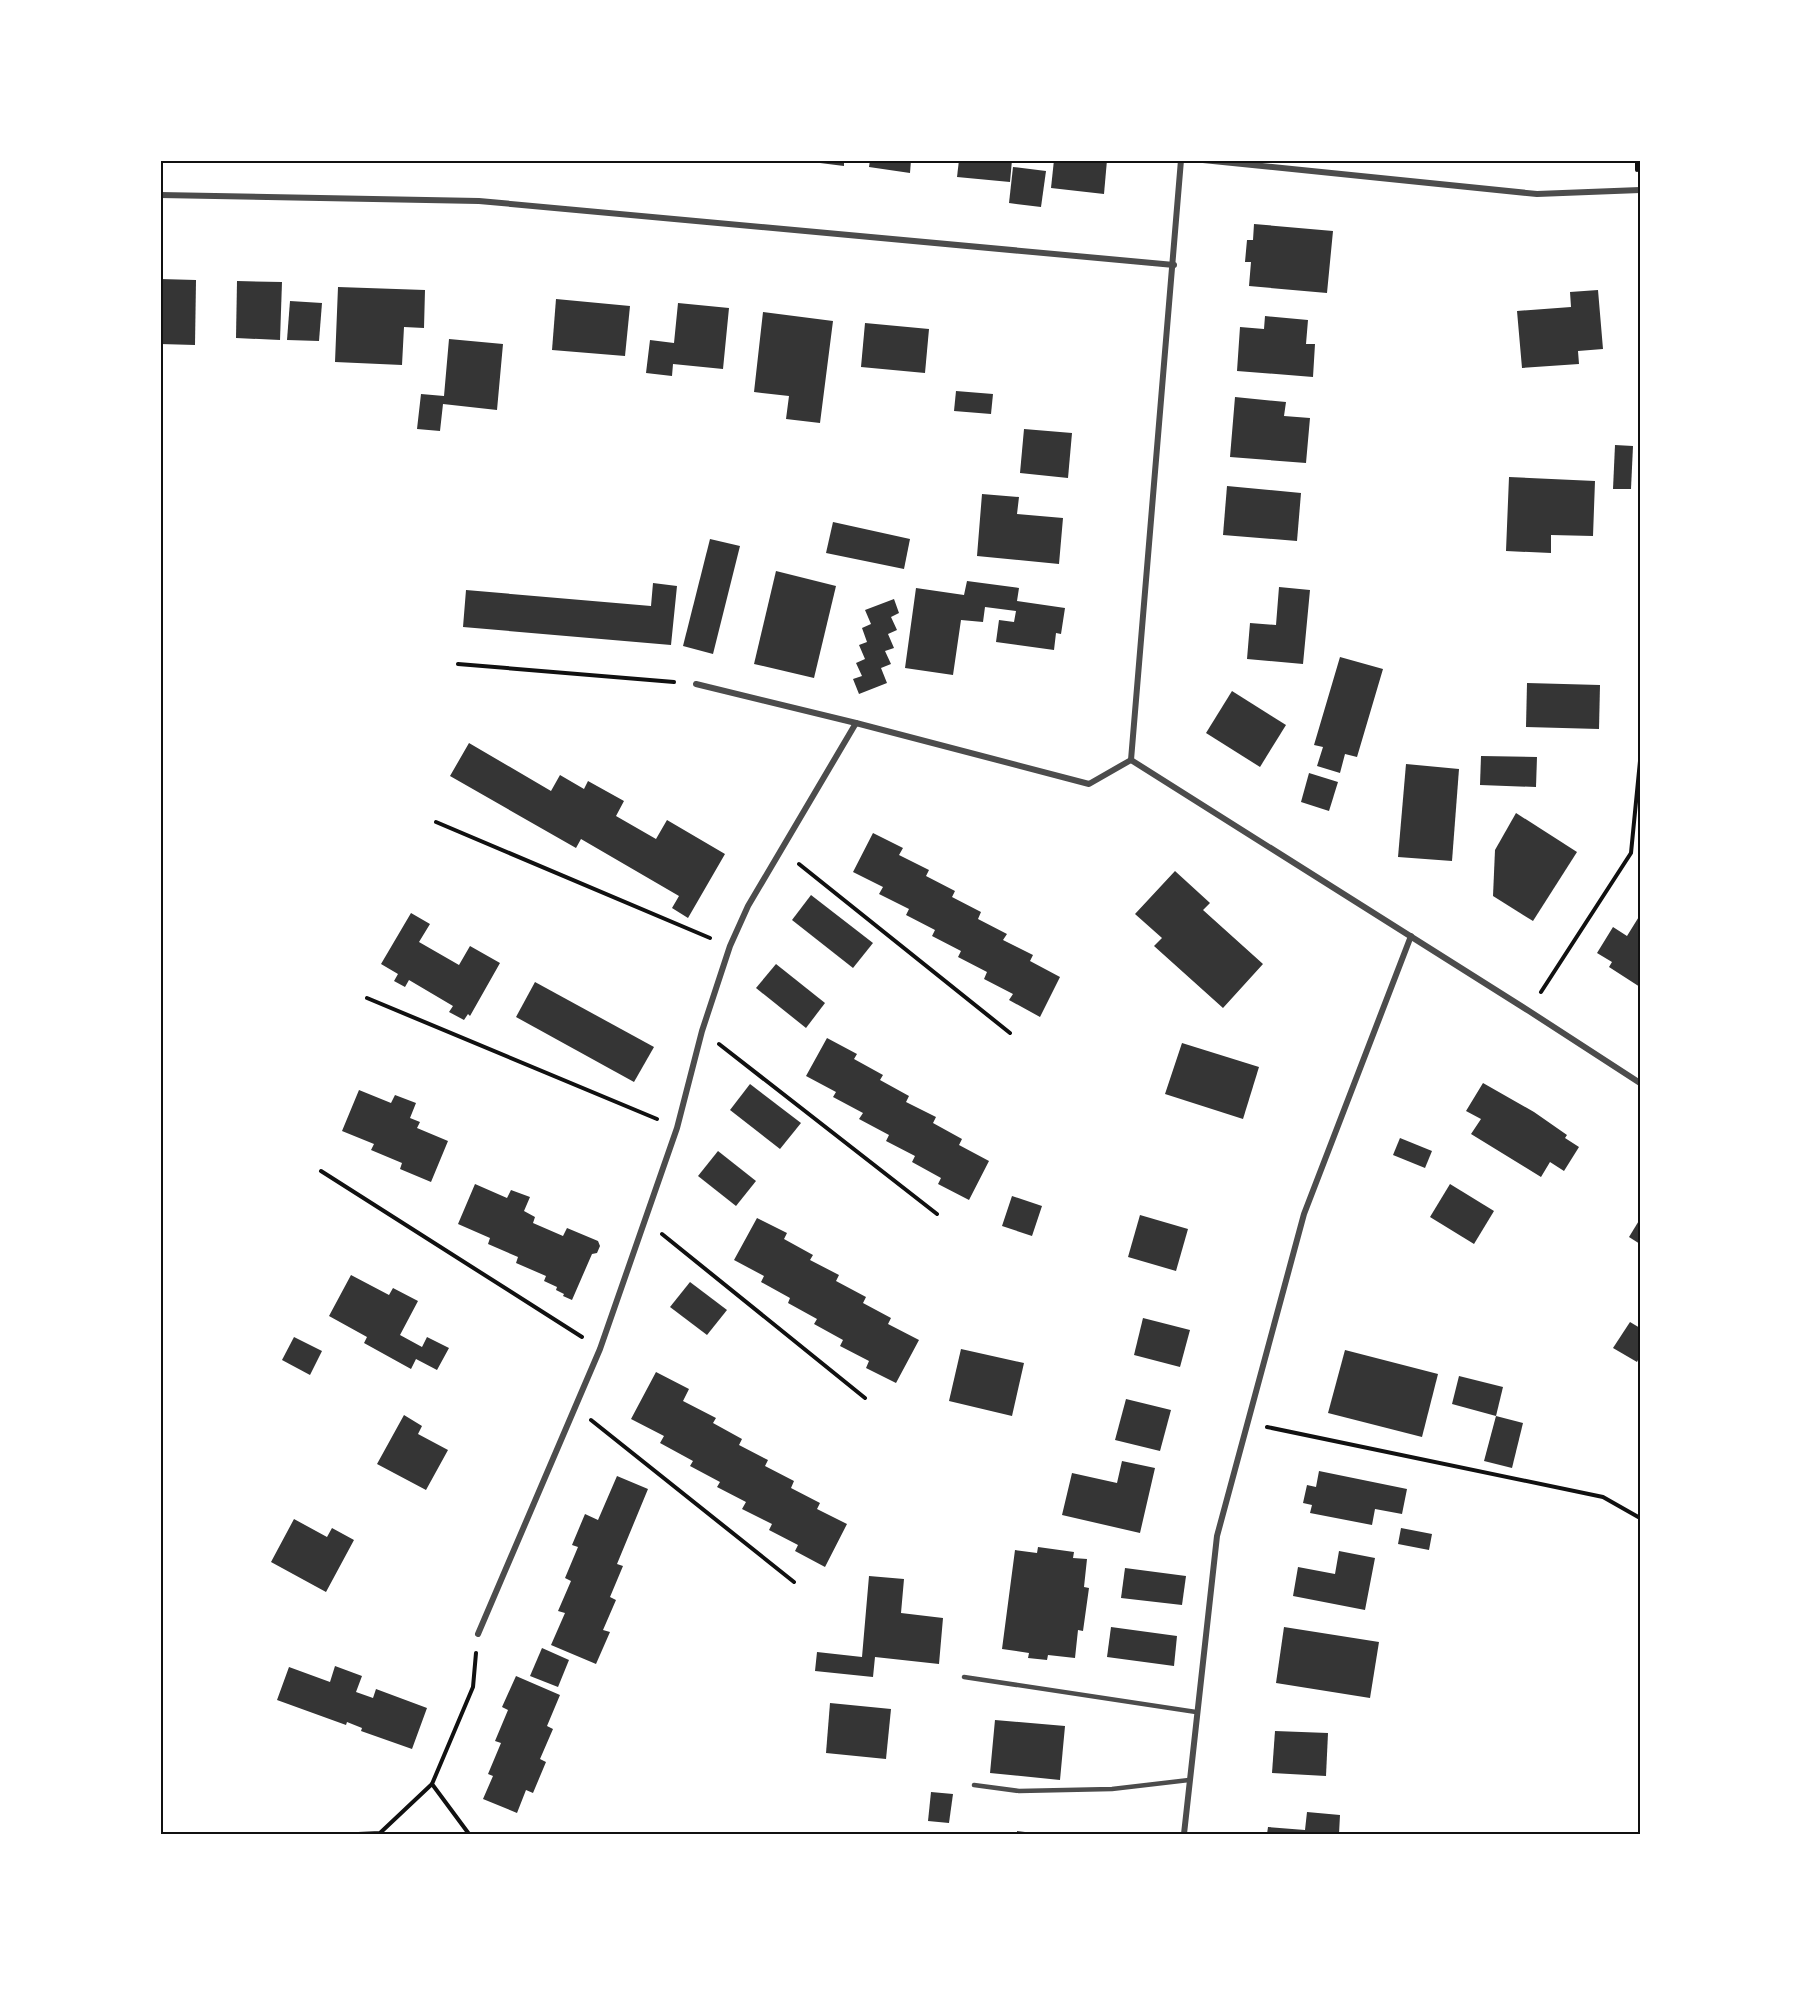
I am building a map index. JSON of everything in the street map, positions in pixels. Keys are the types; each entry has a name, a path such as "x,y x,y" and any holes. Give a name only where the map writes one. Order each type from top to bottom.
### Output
{"street":[{"path":"1131,760 1181,160"},
{"path":"1203,160 1536,194 1641,190"},
{"path":"160,195 479,201 1174,265"},
{"path":"696,684 1089,784 1131,760"},
{"path":"478,1634 600,1348 677,1128 702,1031 730,946 748,906 855,723"},
{"path":"1131,760 1641,1083"},
{"path":"1184,1834 1217,1536 1304,1214 1411,936"}],"lane":[{"path":"964,1677 1196,1712"},
{"path":"974,1785 1019,1791 1112,1789 1189,1780"}],"path":[{"path":"458,663 696,684"},
{"path":"1529,1011 1630,853 1641,761"},
{"path":"436,822 730,946"},
{"path":"782,850 1010,1033"},
{"path":"367,998 677,1128"},
{"path":"702,1031 937,1214"},
{"path":"321,1171 600,1348"},
{"path":"645,1220 865,1398"},
{"path":"574,1407 794,1582"},
{"path":"1246,1423 1603,1497 1641,1518"},
{"path":"358,1834 379,1834 432,1784 473,1687 478,1634"},
{"path":"432,1784 469,1834"},
{"path":"179,1834 224,1834"}],"building":[{"path":"820,160 844,160 844,166 820,163"},
{"path":"870,160 911,160 910,173 869,167"},
{"path":"959,160 1012,160 1010,182 957,177"},
{"path":"1054,160 1107,160 1104,194 1051,188"},
{"path":"1013,167 1046,171 1041,207 1009,203"},
{"path":"1254,224 1333,231 1327,293 1249,286 1251,262 1245,262 1247,240 1253,240"},
{"path":"160,279 196,280 195,345 160,344"},
{"path":"237,281 282,282 280,340 236,338"},
{"path":"338,287 425,290 424,328 404,327 402,365 335,362"},
{"path":"1598,290 1603,349 1578,351 1579,364 1522,368 1517,311 1571,307 1570,292"},
{"path":"556,299 630,306 625,356 552,350"},
{"path":"290,301 322,303 319,341 287,340"},
{"path":"678,303 729,308 723,369 673,364 672,376 646,373 650,340 674,343"},
{"path":"763,312 833,321 820,423 786,419 789,396 754,392"},
{"path":"1265,316 1308,320 1306,344 1315,344 1313,377 1237,371 1240,327 1264,329"},
{"path":"865,323 929,329 925,373 861,367"},
{"path":"449,339 503,344 497,410 443,404 440,431 417,429 421,394 444,396"},
{"path":"956,391 993,394 991,414 954,411"},
{"path":"1235,397 1286,402 1284,416 1310,418 1306,463 1230,457"},
{"path":"1024,429 1072,433 1068,478 1020,473"},
{"path":"1615,445 1633,446 1631,489 1613,489"},
{"path":"1509,477 1595,481 1593,536 1551,535 1551,553 1506,551"},
{"path":"1227,486 1301,493 1297,541 1223,535"},
{"path":"982,494 1019,497 1017,514 1063,518 1059,564 977,556"},
{"path":"833,522 910,539 904,569 826,553"},
{"path":"710,539 740,546 713,654 683,646"},
{"path":"776,571 836,586 814,678 754,664"},
{"path":"967,581 1019,588 1017,601 1065,608 1061,634 1056,633 1054,650 996,642 999,620 1014,622 1016,611 985,607 983,622 961,620 953,675 905,668 916,588 964,595"},
{"path":"653,583 677,586 671,645 463,627 466,590 651,606"},
{"path":"1279,587 1310,590 1303,664 1247,659 1250,623 1276,625"},
{"path":"894,599 899,613 891,617 897,630 888,634 894,648 885,651 891,664 881,668 887,683 859,694 853,679 862,676 856,663 865,659 859,645 867,642 862,628 871,624 865,610"},
{"path":"1340,657 1383,669 1357,757 1345,754 1340,773 1317,766 1323,747 1314,745"},
{"path":"1527,683 1600,685 1599,729 1526,727"},
{"path":"1232,691 1286,725 1260,767 1206,733"},
{"path":"469,743 551,791 560,775 584,789 588,781 624,801 616,816 656,839 667,820 725,854 688,918 672,908 679,896 581,839 576,848 450,776"},
{"path":"1481,756 1537,757 1536,787 1480,785"},
{"path":"1406,764 1459,769 1452,861 1398,857"},
{"path":"1309,773 1338,782 1329,811 1301,802"},
{"path":"1516,813 1577,852 1533,921 1493,896 1495,850"},
{"path":"873,833 903,848 899,855 929,870 926,876 955,891 952,897 981,912 978,919 1007,934 1003,940 1033,955 1030,961 1060,977 1040,1017 1009,1000 1013,994 984,979 987,972 958,957 961,951 932,936 935,930 906,915 909,909 879,894 883,887 853,872"},
{"path":"1175,871 1210,903 1203,910 1263,964 1223,1008 1154,946 1162,938 1135,914"},
{"path":"811,895 873,943 853,968 792,920"},
{"path":"411,913 430,924 419,942 459,965 470,946 500,963 470,1016 468,1014 464,1020 449,1012 453,1006 409,980 405,987 394,981 398,974 381,964"},
{"path":"1640,915 1640,987 1609,967 1612,962 1597,953 1613,927 1627,936"},
{"path":"776,964 825,1003 806,1028 756,988"},
{"path":"535,982 654,1047 634,1082 516,1017"},
{"path":"827,1038 857,1054 854,1059 883,1075 880,1080 909,1096 906,1102 936,1117 933,1123 962,1139 959,1145 989,1161 969,1200 938,1184 941,1178 912,1162 915,1156 886,1141 889,1135 859,1119 863,1113 833,1097 836,1092 806,1076"},
{"path":"1182,1043 1259,1067 1243,1119 1165,1094"},
{"path":"1483,1083 1534,1112 1567,1135 1565,1138 1579,1147 1564,1171 1550,1162 1541,1177 1471,1134 1481,1119 1466,1111"},
{"path":"750,1084 801,1123 780,1149 730,1110"},
{"path":"359,1090 391,1103 395,1095 416,1103 410,1118 420,1122 417,1128 448,1141 431,1182 400,1169 402,1163 371,1150 374,1144 342,1131"},
{"path":"1400,1138 1432,1151 1425,1168 1393,1155"},
{"path":"718,1151 756,1181 736,1206 698,1176"},
{"path":"475,1184 507,1198 511,1190 530,1197 524,1211 535,1217 533,1223 563,1236 567,1228 598,1241 600,1246 597,1253 592,1254 572,1300 556,1290 557,1287 544,1281 546,1276 516,1263 518,1257 488,1244 490,1238 458,1224"},
{"path":"1450,1184 1494,1211 1474,1244 1430,1217"},
{"path":"1012,1196 1042,1206 1032,1236 1002,1226"},
{"path":"1140,1215 1188,1229 1176,1271 1128,1257"},
{"path":"757,1218 787,1233 784,1239 813,1255 810,1260 839,1275 836,1281 866,1297 863,1303 891,1318 888,1324 919,1340 896,1383 866,1368 869,1361 840,1346 843,1340 814,1324 817,1319 788,1303 790,1298 761,1282 764,1276 734,1260"},
{"path":"1640,1219 1640,1244 1629,1237"},
{"path":"351,1275 389,1295 393,1288 418,1301 400,1335 422,1347 427,1337 449,1348 437,1370 416,1359 411,1369 364,1343 367,1337 329,1316"},
{"path":"690,1282 727,1310 707,1335 670,1307"},
{"path":"1143,1318 1190,1330 1180,1367 1134,1355"},
{"path":"1630,1322 1640,1328 1640,1356 1637,1362 1613,1348"},
{"path":"294,1337 322,1351 310,1375 282,1360"},
{"path":"961,1349 1024,1363 1012,1416 949,1401"},
{"path":"1345,1350 1438,1374 1422,1437 1328,1413"},
{"path":"656,1372 689,1389 683,1401 716,1418 713,1423 742,1439 739,1445 768,1460 765,1466 794,1481 791,1488 820,1503 817,1509 847,1524 825,1567 795,1551 798,1545 769,1530 772,1524 742,1509 746,1502 717,1487 720,1482 690,1466 693,1461 660,1443 664,1436 631,1419"},
{"path":"1459,1376 1503,1387 1496,1416 1452,1404"},
{"path":"1126,1399 1171,1410 1160,1451 1115,1440"},
{"path":"404,1415 422,1426 418,1434 448,1450 426,1490 377,1464"},
{"path":"1496,1416 1523,1423 1512,1468 1484,1461"},
{"path":"1122,1461 1155,1468 1140,1533 1062,1515 1072,1473 1117,1483"},
{"path":"1319,1471 1407,1489 1402,1514 1375,1509 1372,1525 1310,1513 1312,1505 1303,1503 1307,1485 1316,1487"},
{"path":"617,1476 648,1489 617,1564 623,1566 610,1597 616,1600 603,1630 610,1632 596,1664 551,1645 565,1613 558,1611 571,1581 565,1578 578,1547 572,1545 585,1514 598,1520"},
{"path":"294,1519 327,1537 332,1528 354,1540 326,1592 271,1562"},
{"path":"1401,1528 1432,1534 1429,1550 1398,1544"},
{"path":"1038,1547 1074,1552 1073,1558 1087,1559 1084,1587 1089,1588 1083,1631 1078,1630 1075,1658 1048,1655 1047,1660 1028,1658 1029,1653 1002,1649 1015,1550 1037,1553"},
{"path":"1339,1551 1375,1558 1365,1610 1293,1596 1298,1567 1335,1574"},
{"path":"1125,1568 1186,1576 1182,1605 1121,1598"},
{"path":"869,1576 904,1579 901,1613 943,1618 939,1664 875,1657 873,1677 815,1671 817,1652 862,1657"},
{"path":"1111,1627 1177,1636 1174,1666 1107,1657"},
{"path":"1284,1627 1379,1642 1370,1698 1276,1683"},
{"path":"542,1648 569,1660 558,1687 530,1676"},
{"path":"335,1666 362,1676 356,1692 373,1698 376,1689 427,1708 412,1749 361,1731 362,1728 347,1722 346,1725 277,1700 289,1667 330,1682"},
{"path":"516,1676 560,1695 547,1726 553,1729 540,1759 546,1762 533,1793 526,1790 517,1813 483,1799 493,1776 488,1774 501,1743 495,1741 508,1710 502,1707"},
{"path":"830,1703 891,1709 886,1759 826,1753"},
{"path":"995,1720 1065,1726 1060,1780 990,1773"},
{"path":"1275,1731 1328,1733 1326,1776 1272,1773"},
{"path":"931,1792 953,1794 949,1823 928,1821"},
{"path":"1307,1812 1340,1815 1339,1834 1267,1834 1268,1827 1305,1830"},
{"path":"1017,1831 1033,1833 1033,1834 1017,1834"}]}
